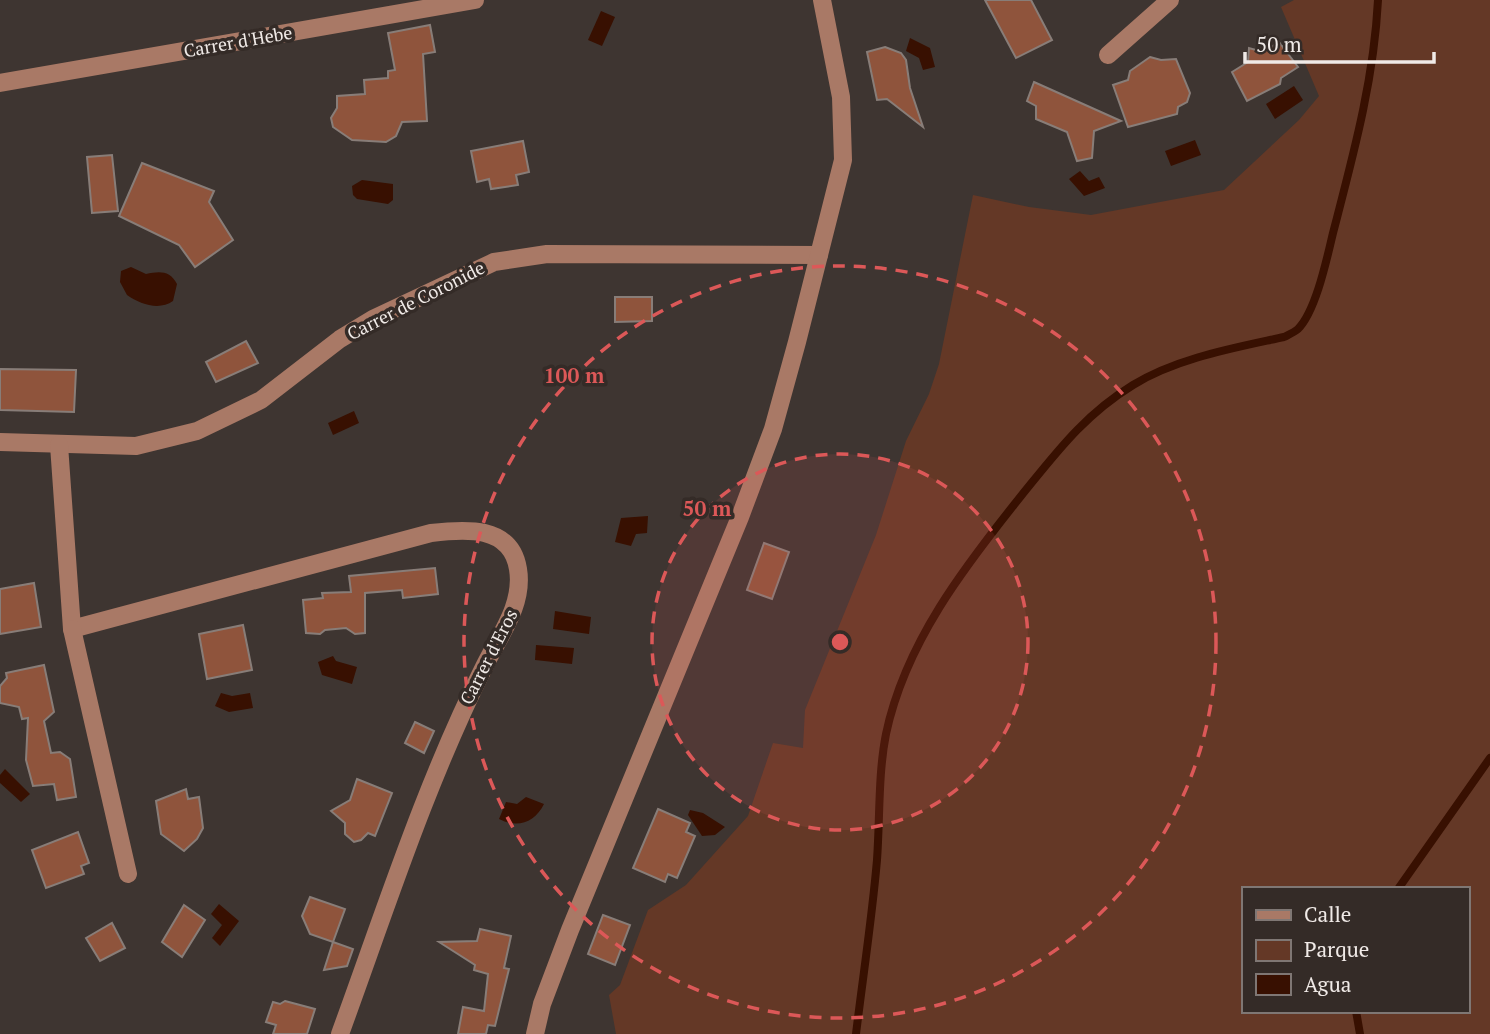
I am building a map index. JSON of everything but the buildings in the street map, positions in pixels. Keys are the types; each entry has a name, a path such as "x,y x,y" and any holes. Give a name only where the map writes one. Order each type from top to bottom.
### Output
{"street":[{"name":"Carrer d'Hebe","path":"0,83 475,0"},
{"path":"535,1034 555,968 632,786 773,429 835,201 844,143 841,97 822,0"},
{"path":"1108,55 1170,0"},
{"name":"Carrer de Coronide","path":"0,442 59,445 153,444 197,431 261,400 373,318 494,262 547,254 819,255"},
{"path":"59,445 72,629 128,874"},
{"name":"Carrer d'Eros","path":"72,629 432,533 480,530 495,536 512,555 518,566 518,600 439,761 340,1034"}],"green space":[{"path":"1294,0 1490,0 1490,1034 616,1034 609,995 620,985 648,910 686,885 748,816 773,743 803,748 805,710 876,535 906,441 929,394 939,364 973,195 1029,207 1091,215 1224,190 1299,120 1319,96 1281,7"}],"water":[{"path":"601,11 615,17 602,46 588,40"},
{"path":"910,38 930,48 935,67 923,70 919,58 906,51"},
{"path":"1294,86 1303,100 1275,119 1266,104"},
{"path":"1195,140 1201,155 1171,166 1165,151"},
{"path":"1080,171 1089,181 1099,177 1105,188 1084,196 1069,179"},
{"path":"362,180 393,184 393,200 388,204 357,199 353,195 352,186"},
{"path":"131,267 146,274 160,272 171,276 177,284 173,301 156,306 127,295 120,282 121,271"},
{"path":"354,411 359,423 333,435 328,423"},
{"path":"648,516 647,533 636,534 631,546 615,542 621,518"},
{"path":"555,611 591,617 589,634 553,629"},
{"path":"536,645 574,648 572,664 535,660"},
{"path":"333,656 336,661 357,667 352,684 322,675 318,662"},
{"path":"221,693 232,696 250,693 253,708 229,712 215,706"},
{"path":"5,769 30,794 21,802 0,783 0,775"},
{"path":"526,797 544,804 536,815 519,823 499,819 506,802 517,804"},
{"path":"690,810 703,813 725,827 715,835 702,836 688,815"},
{"path":"219,904 239,921 220,946 212,938 222,925 211,914"}],"waterway":[{"path":"856,1034 875,882 883,749 895,701 922,637 959,578 1000,523 1059,450 1100,409 1133,385 1168,368 1206,355 1284,337 1297,330 1304,321 1320,284 1355,147 1372,59 1378,0"},
{"path":"1399,887 1490,758"},
{"path":"1356,1013 1360,1034"}]}
